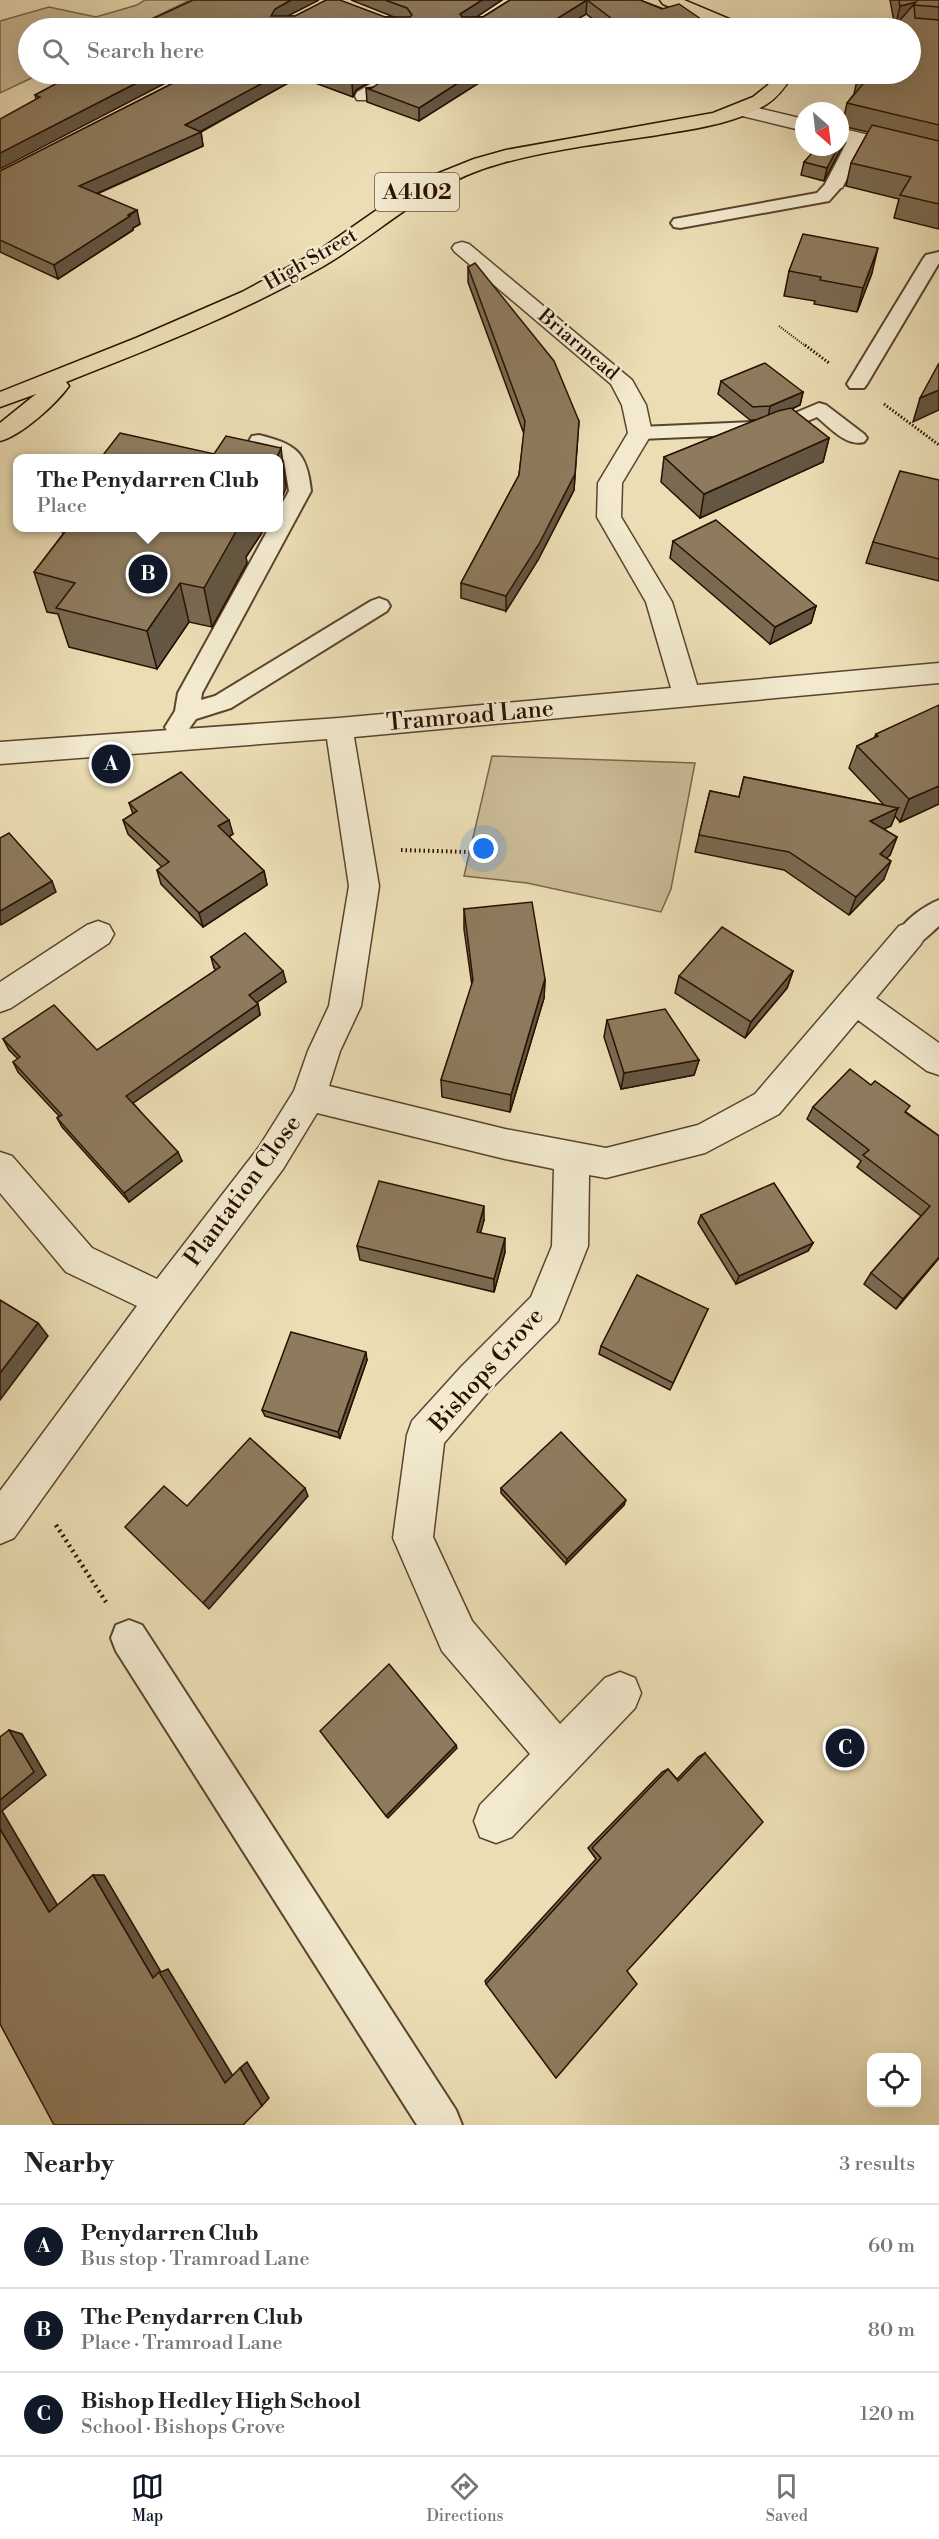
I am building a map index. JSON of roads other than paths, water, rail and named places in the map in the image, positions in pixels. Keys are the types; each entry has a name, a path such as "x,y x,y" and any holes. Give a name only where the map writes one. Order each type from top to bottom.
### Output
{"main road":[{"path":"669,0 711,18"},
{"name":"High Street","path":"0,400 220,310 284,279 338,248 410,196 438,180 474,165 741,110 771,93 777,84"},
{"name":"High Street","path":"0,434 35,408 68,374"}],"street":[{"path":"364,96 383,84"},
{"path":"741,110 795,123"},
{"path":"835,184 850,136 939,158"},
{"name":"Briarmead","path":"462,248 621,380 634,405 640,433"},
{"path":"640,433 610,483 609,517 659,602 687,697"},
{"name":"Tramroad Lane","path":"0,753 339,728 939,673"},
{"name":"Plantation Close","path":"0,1524 271,1158 309,1096 324,1051 345,1006 364,886 339,728"},
{"path":"0,999 99,934"},
{"path":"309,1096 505,1144 606,1162 705,1138 767,1104 910,935"},
{"path":"855,1000 939,1061"},
{"name":"Bishops Grove","path":"560,1756 457,1636 413,1538 426,1435 474,1380 545,1309 570,1246 572,1156"},
{"path":"3,1178 79,1260 164,1300"},
{"path":"496,1821 620,1693"}],"lane":[{"path":"680,223 823,197 835,184"},
{"path":"856,384 932,260 939,257"},
{"path":"640,433 779,428 819,409 857,438"},
{"path":"259,441 286,449 298,465 300,491 283,522"},
{"path":"169,739 187,713 190,693 278,532"},
{"path":"187,713 223,702 379,606"},
{"path":"910,935 939,911"},
{"path":"129,1638 441,2125"}],"place":[{"name":"The Penydarren Club","path":"148,574"},
{"name":"Penydarren Club","path":"111,764"},
{"name":"Bishop Hedley High School","path":"845,1748"}]}
